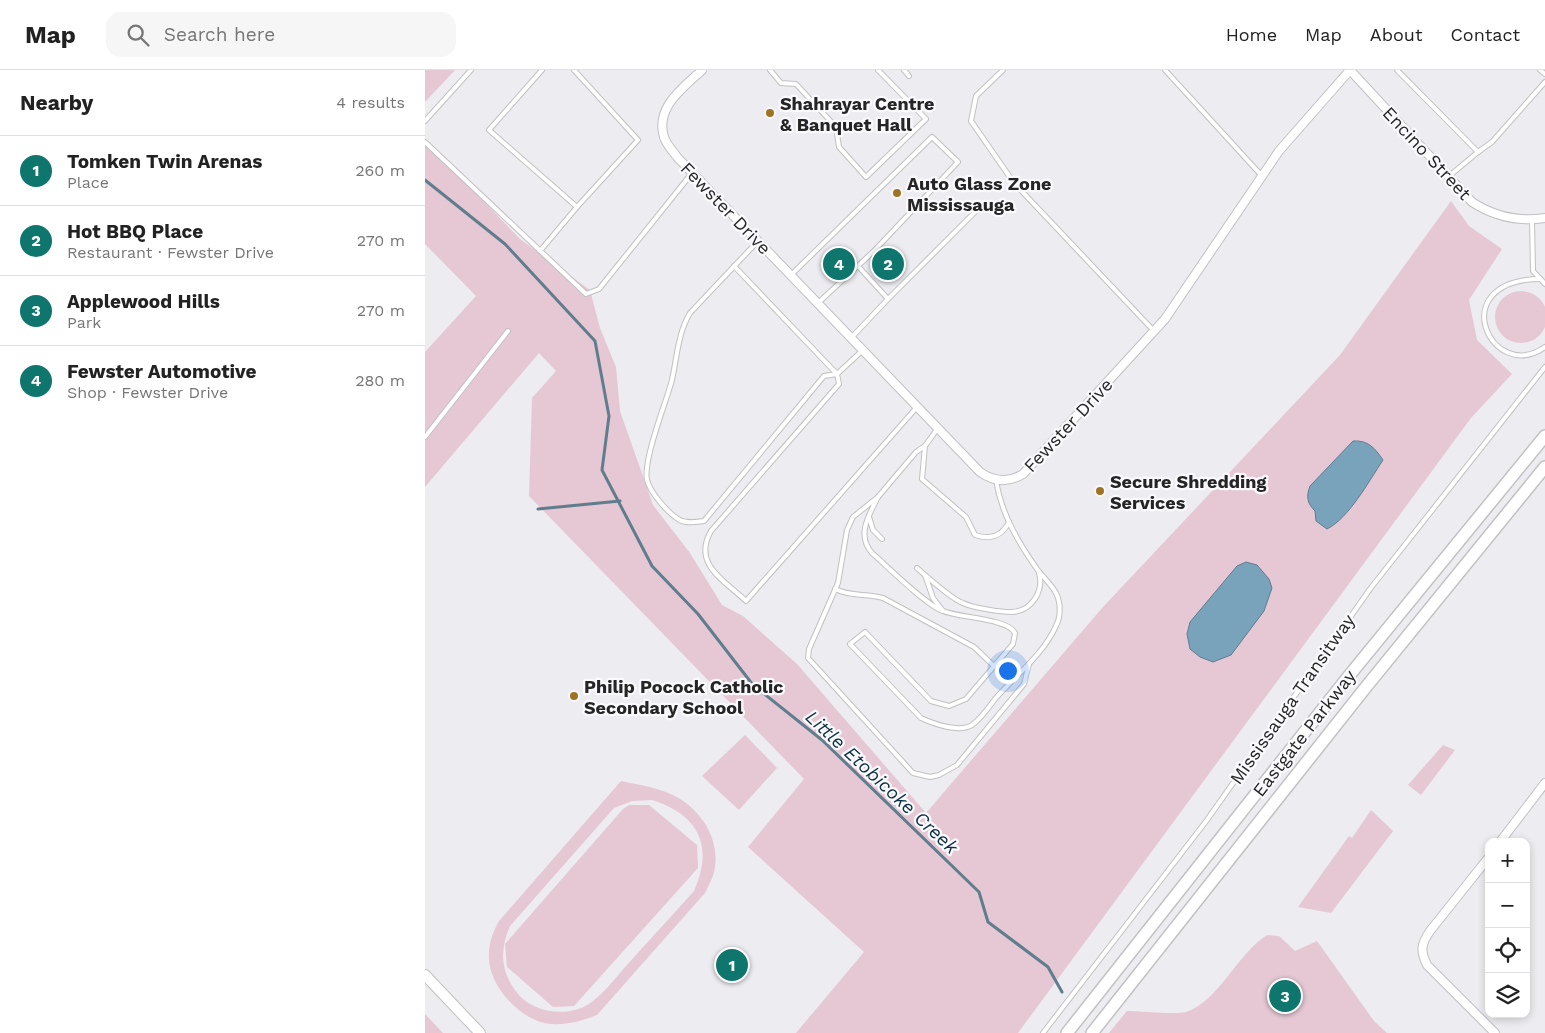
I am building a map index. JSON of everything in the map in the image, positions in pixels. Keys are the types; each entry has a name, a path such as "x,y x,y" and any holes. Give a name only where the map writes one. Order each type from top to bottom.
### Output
{"main road":[{"name":"Eastgate Parkway","path":"1067,1033 1353,670 1545,436"},
{"name":"Eastgate Parkway","path":"1092,1033 1366,687 1545,467"}],"street":[{"name":"Fewster Drive","path":"702,70 670,101 663,124 664,138 677,157 980,472 990,479 996,480 1014,479 1023,474 1154,332 1165,319 1279,151 1350,70"},
{"name":"Encino Street","path":"1350,70 1472,202 1488,213 1513,219 1532,220 1545,218"},
{"path":"1503,838 1545,783"},
{"path":"1485,862 1430,931 1422,943 1421,954 1427,965 1495,1033"},
{"path":"425,975 480,1033"}],"lane":[{"path":"425,121 471,70"},
{"path":"542,70 489,130 577,207"},
{"path":"540,251 638,140 574,70"},
{"path":"770,70 781,82 796,84 836,127 839,147 866,177 927,119 879,70"},
{"path":"904,70 909,76"},
{"path":"1003,70 976,96 971,121 1014,183 1154,332"},
{"path":"1165,70 1262,176"},
{"path":"1397,70 1478,152"},
{"path":"1540,70 1545,74"},
{"path":"1448,177 1492,142 1545,82"},
{"path":"791,275 932,137 958,162 858,266 818,303"},
{"path":"425,142 586,294 599,289 692,173"},
{"path":"851,338 984,203"},
{"path":"1532,220 1533,271 1545,284"},
{"path":"758,241 689,313 684,322 672,379 647,463 647,482 651,490 671,513 679,520 687,522 704,521 824,376 837,374 863,350"},
{"path":"734,266 837,374 839,384 711,531 705,542 704,555 709,566 746,601 917,406"},
{"path":"858,266 888,299"},
{"path":"1540,279 1524,279 1500,286 1489,297 1485,317 1493,342 1508,353 1528,354 1545,347"},
{"path":"425,437 508,332"},
{"name":"Mississauga Transitway","path":"1043,1033 1207,820 1370,589 1545,367"},
{"path":"938,428 925,446 916,452 878,497 870,512 864,534 865,546 935,608 943,612 1007,625 1013,629 1015,640 966,699 949,706 939,705 931,701 865,632 850,644 921,718 935,724 960,728 976,722 1015,676 1029,664 1056,627 1059,616 1060,604 1056,593 1037,569 1009,522 996,480"},
{"path":"925,446 922,479 966,517 975,535 981,537 995,536 1001,533 1009,522"},
{"path":"878,497 858,512 849,523 835,590 809,649 810,662 913,773 921,776 939,775 957,764 1024,684 1029,664"},
{"path":"870,512 870,524 882,539"},
{"path":"917,568 961,603 1012,612 1030,605 1036,597 1040,588 1037,569"},
{"path":"925,575 933,598 943,612"},
{"path":"835,590 850,595 883,598 974,647 994,666"}],"shaded area":[{"path":"425,70 455,70 425,102"},
{"path":"425,140 520,239 590,290 600,328 616,367 620,411 653,505 690,553 722,605 743,616 797,664 926,813 1103,607 1340,355 1451,201 1469,226 1502,249 1469,300 1477,340 1512,374 1471,418 1018,1033 796,1033 864,952 748,847 804,779 529,496 532,398 556,371 539,353 425,487 425,352 476,296 425,244"},
{"path":"1516,291 1526,291 1540,298 1545,307 1546,324 1543,332 1536,339 1526,343 1516,343 1506,339 1499,332 1495,322 1495,312 1499,302 1506,295"},
{"path":"745,735 777,768 739,810 702,776"},
{"path":"1443,745 1455,750 1421,795 1408,785"},
{"path":"621,781 663,791 685,802 703,820 709,831 715,854 715,867 705,893 597,1015 574,1022 551,1024 528,1017 508,1000 494,978 490,966 490,945 499,921","holes":["652,800 668,806 681,814 691,824 698,834 702,846 700,875 694,891 607,988 584,1007 563,1012 552,1011 541,1009 522,998 510,982 504,967 504,943 510,926 614,808 632,801"]},
{"path":"629,805 649,805 697,845 698,868 574,1006 553,1007 507,967 505,944 623,809"},
{"path":"1371,810 1393,831 1331,913 1298,907 1349,836 1352,838"},
{"path":"1267,935 1279,936 1295,951 1317,941 1374,1021 1387,1033 1109,1033 1127,1011 1181,1013 1197,1007 1218,988 1256,943"},
{"path":"425,1014 443,1033 425,1033"}],"water":[{"path":"1353,441 1367,443 1383,460 1351,508 1335,524 1327,529 1316,521 1315,511 1308,500 1310,486"},
{"path":"1246,562 1257,565 1269,579 1272,588 1264,611 1231,655 1213,662 1200,657 1190,649 1187,634 1190,622 1237,566"}],"waterway":[{"name":"Little Etobicoke Creek","path":"425,180 505,244 595,341 609,416 602,470 652,566 698,614 753,685 822,740 979,892 988,922 1048,967 1062,992"},
{"path":"538,509 620,501"}],"place":[{"name":"Shahrayar Centre & Banquet Hall","path":"770,113"},
{"name":"Auto Glass Zone Mississauga","path":"897,193"},
{"name":"Fewster Automotive","path":"839,264"},
{"name":"Hot BBQ Place","path":"888,264"},
{"name":"Secure Shredding Services","path":"1100,491"},
{"name":"Philip Pocock Catholic Secondary School","path":"574,696"},
{"name":"Tomken Twin Arenas","path":"732,965"},
{"name":"Applewood Hills","path":"1285,996"}]}
